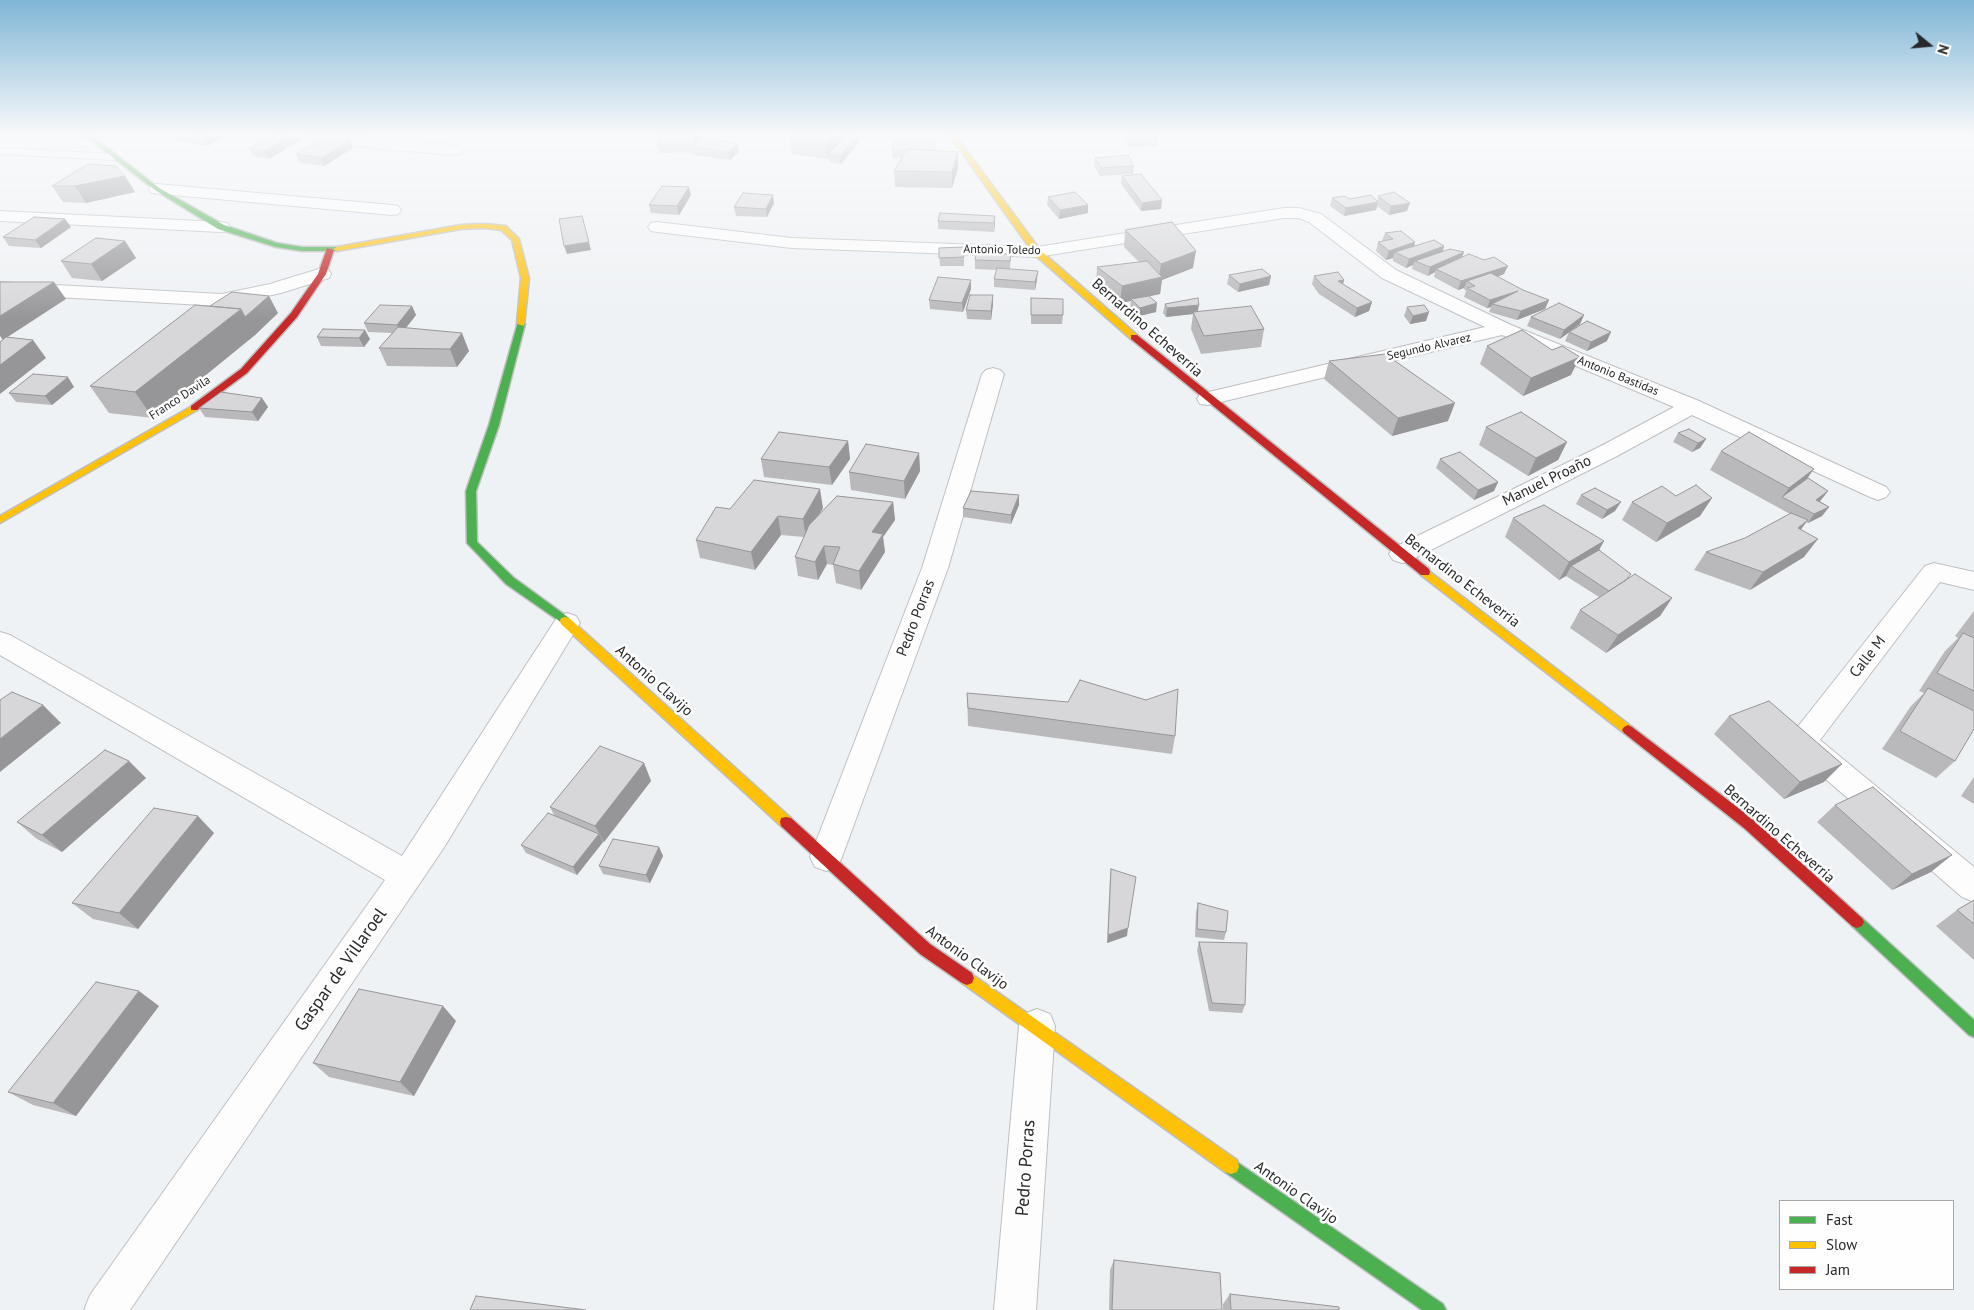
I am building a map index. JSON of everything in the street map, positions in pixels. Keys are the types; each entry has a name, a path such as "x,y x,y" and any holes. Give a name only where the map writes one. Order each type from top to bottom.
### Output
{"main road":[{"name":"Antonio Clavijo","path":"169,197 221,227 276,245 302,249 330,250 461,226 503,228 515,239 525,278 521,330 494,425 471,491 472,543 510,581 567,623 925,949 1437,1310"},
{"name":"Bernardino Echeverria","path":"997,197 1037,252 1119,325 1208,399 1402,554 1749,824 1974,1030"},
{"name":"Franco Davila","path":"0,520 192,409 244,371 294,315 322,274 330,250"}],"street":[{"path":"241,197 392,210"},
{"name":"Antonio Toledo","path":"657,227 792,243 1037,252 1284,213"},
{"name":"Antonio Bastidas","path":"1284,213 1299,213 1315,218 1365,258 1389,274 1504,329 1691,406 1878,492"},
{"path":"0,216 221,227"},
{"path":"0,288 222,300 274,289 322,274"},
{"name":"Segundo Alvarez","path":"1208,399 1504,329"},
{"name":"Pedro Porras","path":"826,857 935,568 993,374"},
{"name":"Manuel Proaño","path":"1402,554 1609,450 1691,406"},
{"name":"Calle M","path":"1974,581 1934,572 1791,733 1974,887"},
{"name":"Gaspar de Villaroel","path":"105,1310 432,839 567,623"},
{"path":"0,642 406,876"},
{"name":"Pedro Porras","path":"1015,1310 1036,1026"}],"building":[{"path":"654,197 683,197 677,206 649,205"},
{"path":"740,197 772,197 766,209 734,207"},
{"path":"1048,197 1080,197 1088,205 1060,210"},
{"path":"1138,197 1160,197 1162,200 1142,203"},
{"path":"1346,197 1350,199 1373,197 1378,202 1346,208 1332,198"},
{"path":"1379,197 1401,197 1410,203 1391,206"},
{"path":"940,213 995,216 994,223 938,221"},
{"path":"582,216 589,242 564,246 559,219"},
{"path":"34,217 65,219 35,240 3,237"},
{"path":"1172,222 1196,251 1161,264 1125,230"},
{"path":"1401,231 1415,242 1389,251 1378,242 1393,239 1385,233"},
{"path":"96,238 125,241 91,264 61,261"},
{"path":"1434,240 1444,246 1409,259 1395,252"},
{"path":"964,247 964,257 939,258 939,248"},
{"path":"1450,249 1464,252 1430,267 1415,261"},
{"path":"976,253 1011,254 1010,261 975,260"},
{"path":"1469,254 1484,260 1494,257 1508,266 1461,281 1436,269"},
{"path":"1147,261 1162,277 1122,286 1097,267"},
{"path":"997,268 1038,271 1035,282 994,279"},
{"path":"1262,269 1271,276 1240,284 1229,275"},
{"path":"1338,272 1344,280 1338,281 1372,302 1357,308 1322,285 1314,276"},
{"path":"1491,273 1523,290 1549,300 1521,311 1492,304 1518,291 1490,300 1467,288 1475,286 1467,281"},
{"path":"938,277 971,280 962,303 929,300"},
{"path":"0,282 54,282 0,316"},
{"path":"232,292 269,296 245,317 241,309 210,306"},
{"path":"970,295 993,295 991,311 966,310"},
{"path":"1149,296 1157,303 1140,308 1131,299"},
{"path":"1031,298 1063,299 1063,315 1031,315"},
{"path":"1198,298 1199,305 1167,308 1165,304"},
{"path":"1559,303 1584,315 1564,330 1531,317"},
{"path":"195,305 241,309 135,392 90,386"},
{"path":"380,305 412,306 397,325 364,323"},
{"path":"1424,305 1429,312 1413,316 1407,307"},
{"path":"1251,306 1264,329 1204,336 1193,312"},
{"path":"1587,321 1611,332 1591,342 1569,332"},
{"path":"398,327 462,333 450,349 379,348"},
{"path":"323,329 365,330 359,338 317,337"},
{"path":"1522,330 1552,350 1562,346 1580,357 1531,378 1487,346"},
{"path":"6,337 33,340 0,365 0,342"},
{"path":"1385,354 1455,403 1398,418 1329,361"},
{"path":"33,374 68,377 45,396 9,393"},
{"path":"221,392 262,398 252,412 199,408"},
{"path":"1521,412 1567,442 1536,458 1486,427"},
{"path":"1689,429 1706,439 1698,443 1678,433"},
{"path":"779,432 848,441 829,467 761,459"},
{"path":"1749,432 1814,469 1789,488 1721,451"},
{"path":"866,444 919,453 904,481 849,472"},
{"path":"1460,452 1498,482 1478,490 1440,459"},
{"path":"1808,478 1828,491 1816,500 1829,507 1814,514 1782,497"},
{"path":"754,480 820,489 803,519 778,516 751,552 696,540 716,507 730,509"},
{"path":"1696,485 1712,498 1667,523 1632,502 1662,486 1676,496"},
{"path":"1595,488 1621,502 1607,510 1581,495"},
{"path":"971,491 1019,495 1011,515 963,508"},
{"path":"837,496 893,502 872,532 883,534 859,571 833,564 840,547 824,546 815,562 795,557 809,525"},
{"path":"1544,505 1604,541 1569,562 1513,518"},
{"path":"1791,513 1808,520 1798,528 1818,539 1763,572 1706,552 1745,538"},
{"path":"1599,550 1631,574 1626,580 1609,591 1571,566"},
{"path":"1635,574 1672,598 1618,635 1580,610"},
{"path":"1963,633 1974,638 1974,691 1937,673"},
{"path":"1080,680 1146,700 1178,689 1175,736 968,708 967,693 1068,702"},
{"path":"1928,688 1974,711 1974,729 1955,761 1900,731"},
{"path":"12,692 43,705 0,739 0,700"},
{"path":"1769,701 1842,764 1800,782 1729,716"},
{"path":"600,746 644,763 595,826 550,807"},
{"path":"105,750 129,761 42,835 17,822"},
{"path":"1873,787 1952,855 1912,874 1835,805"},
{"path":"154,808 198,816 119,913 72,903"},
{"path":"548,813 599,834 573,867 521,845"},
{"path":"613,839 659,847 646,875 599,866"},
{"path":"1111,869 1136,877 1128,928 1108,935"},
{"path":"1974,900 1974,924 1957,910"},
{"path":"1198,903 1228,911 1226,932 1197,929"},
{"path":"1199,942 1247,943 1245,1005 1212,1003"},
{"path":"96,982 139,991 53,1103 8,1092"},
{"path":"359,989 443,1006 400,1082 313,1063"},
{"path":"1114,1260 1220,1273 1222,1310 1112,1310"},
{"path":"1230,1294 1339,1307 1339,1310 1231,1310"},
{"path":"476,1296 586,1310 470,1310"}],"traffic: fast":[{"path":"171,197 221,227 276,245 302,249 337,249"},
{"path":"521,324 494,425 471,491 472,543 510,581 565,621"},
{"path":"1857,922 1974,1030"},
{"path":"1231,1166 1437,1310"}],"traffic: slow":[{"path":"997,197 1037,252 1134,337"},
{"path":"337,249 461,227 484,226 503,228 515,239 525,278 521,324"},
{"path":"0,520 194,408"},
{"path":"1425,572 1628,730"},
{"path":"565,621 786,822"},
{"path":"967,978 1231,1166"}],"traffic: jam":[{"path":"194,408 244,371 294,315 322,274 330,250"},
{"path":"1134,337 1425,572"},
{"path":"1628,730 1749,824 1857,922"},
{"path":"786,822 925,949 967,978"}]}
